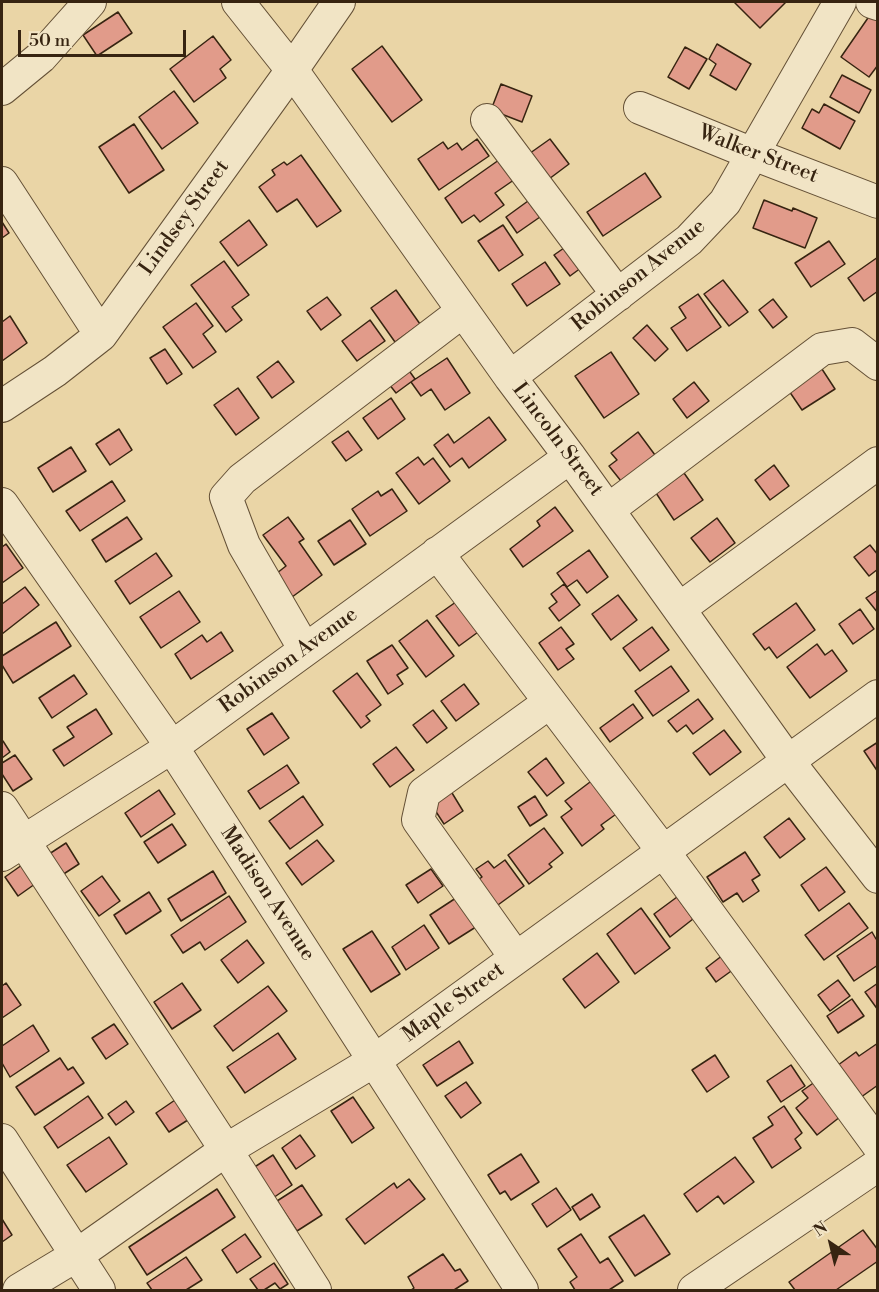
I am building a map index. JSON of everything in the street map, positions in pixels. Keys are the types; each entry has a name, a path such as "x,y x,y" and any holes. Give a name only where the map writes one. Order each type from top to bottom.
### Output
{"street":[{"path":"2,89 41,57 90,2"},
{"name":"Lincoln Street","path":"238,2 292,70 510,378 570,456 788,761 878,877"},
{"name":"Lindsey Street","path":"2,406 55,371 101,335 339,2"},
{"name":"Robinson Avenue","path":"510,378 689,240 725,202 840,2"},
{"path":"872,2 878,4"},
{"name":"Walker Street","path":"640,108 878,202"},
{"path":"487,120 618,294"},
{"path":"2,183 101,335"},
{"path":"305,650 244,544 226,498 242,479 463,311"},
{"path":"608,510 822,349 852,344 878,364"},
{"name":"Robinson Avenue","path":"12,848 171,747 570,456"},
{"path":"680,609 878,463"},
{"name":"Madison Avenue","path":"2,504 171,747 522,1290"},
{"path":"437,553 663,851 878,1145"},
{"name":"Maple Street","path":"18,1290 77,1255 226,1150 374,1060 878,696"},
{"path":"516,958 418,820 424,793 550,702"},
{"path":"2,808 12,848 226,1150 315,1290"},
{"path":"2,1140 99,1290"},
{"path":"694,1290 878,1165"}],"building":[{"path":"734,2 786,2 760,28"},
{"path":"118,12 132,33 97,56 83,35"},
{"path":"870,15 878,20 878,65 869,77 841,57"},
{"path":"213,36 231,60 220,69 226,78 194,102 170,69"},
{"path":"717,44 751,64 736,90 710,75 716,64 709,59"},
{"path":"382,46 422,100 392,122 352,69"},
{"path":"685,47 707,59 689,89 668,77"},
{"path":"842,75 871,90 859,113 830,97"},
{"path":"501,84 532,96 522,122 491,110"},
{"path":"174,91 198,123 162,149 139,117"},
{"path":"824,104 855,121 840,149 802,128 812,109 819,113"},
{"path":"134,124 164,170 129,193 99,147"},
{"path":"477,139 489,156 439,190 418,159 443,142 448,149 457,143 462,150"},
{"path":"550,139 569,164 545,182 526,156"},
{"path":"301,155 341,211 317,227 297,199 277,212 259,187 275,175 272,170 284,162 287,165"},
{"path":"506,155 521,175 495,193 504,205 480,222 474,215 462,223 445,198"},
{"path":"645,173 661,197 603,236 587,212"},
{"path":"764,200 817,218 805,248 753,228"},
{"path":"528,201 540,217 517,233 506,217"},
{"path":"249,220 267,245 238,266 220,242"},
{"path":"2,222 9,233 2,238"},
{"path":"503,225 523,255 499,271 478,241"},
{"path":"574,241 589,262 570,276 554,255"},
{"path":"829,241 845,264 811,287 795,263"},
{"path":"878,257 878,291 864,301 848,278"},
{"path":"224,261 249,295 232,307 242,320 226,332 191,285"},
{"path":"545,262 560,284 527,306 512,284"},
{"path":"723,280 748,312 729,326 704,294"},
{"path":"396,290 420,324 395,342 371,308"},
{"path":"698,294 721,327 687,351 671,328 686,318 679,307"},
{"path":"327,297 341,315 321,330 307,311"},
{"path":"773,299 787,317 773,328 759,310"},
{"path":"196,303 213,326 203,334 216,352 193,368 163,327"},
{"path":"10,316 27,343 2,361 2,322"},
{"path":"370,320 385,341 357,361 342,341"},
{"path":"647,325 668,349 655,361 633,338"},
{"path":"165,349 182,374 167,384 150,358"},
{"path":"611,352 639,394 604,418 575,376"},
{"path":"447,358 470,393 445,410 431,389 421,396 411,382"},
{"path":"278,361 294,382 272,398 257,377"},
{"path":"405,365 415,379 396,393 385,379"},
{"path":"820,366 835,389 802,410 787,388"},
{"path":"694,382 709,401 687,418 673,399"},
{"path":"238,388 259,418 236,435 214,405"},
{"path":"391,398 405,419 378,439 363,418"},
{"path":"489,417 506,440 469,468 462,458 450,467 434,445 448,434 454,443"},
{"path":"119,429 132,450 110,465 96,444"},
{"path":"348,431 362,450 346,461 332,442"},
{"path":"638,432 655,455 621,481 609,466 617,460 611,453"},
{"path":"71,447 86,471 53,492 38,468"},
{"path":"418,457 424,465 433,458 450,481 419,504 396,473"},
{"path":"774,465 789,486 770,500 755,480"},
{"path":"684,473 703,500 674,520 656,493"},
{"path":"112,481 125,501 80,531 66,511"},
{"path":"392,489 407,511 370,536 352,509 378,491 381,496"},
{"path":"555,507 573,531 523,567 510,549 540,526 537,521"},
{"path":"127,517 142,539 106,562 92,540"},
{"path":"288,517 304,539 299,542 322,575 288,600 272,577 286,566 263,535"},
{"path":"717,518 735,543 710,562 691,538"},
{"path":"350,520 366,544 334,565 318,541"},
{"path":"6,544 23,568 2,583 2,547"},
{"path":"870,545 878,555 878,569 869,576 854,557"},
{"path":"589,550 608,577 587,593 577,580 567,587 557,573"},
{"path":"156,553 172,576 130,604 115,581"},
{"path":"564,584 580,605 559,621 549,608 557,602 551,594"},
{"path":"25,587 39,605 2,634 2,604"},
{"path":"878,590 878,613 866,598"},
{"path":"179,591 200,622 161,648 140,617"},
{"path":"618,595 637,620 611,640 592,614"},
{"path":"463,597 485,627 459,646 436,616"},
{"path":"796,603 815,630 777,658 769,647 765,650 753,634"},
{"path":"860,609 874,629 853,644 839,624"},
{"path":"427,620 454,656 426,677 399,641"},
{"path":"56,622 71,646 13,683 2,665 2,656"},
{"path":"561,627 574,644 566,649 574,659 558,670 539,643"},
{"path":"652,627 669,650 640,671 623,648"},
{"path":"221,632 233,651 191,679 175,654 202,635 207,642"},
{"path":"817,644 825,655 832,650 847,671 810,698 787,667"},
{"path":"392,645 408,668 397,675 403,684 388,694 367,661"},
{"path":"671,666 689,691 653,716 635,691"},
{"path":"357,673 381,705 366,716 370,721 361,728 333,691"},
{"path":"74,675 87,694 52,718 39,698"},
{"path":"464,684 479,704 456,721 441,701"},
{"path":"698,699 713,719 693,734 686,725 677,732 668,721"},
{"path":"633,704 643,718 610,742 600,728"},
{"path":"96,709 112,734 64,766 53,750 74,737 67,727"},
{"path":"433,710 447,728 427,743 413,725"},
{"path":"272,713 289,738 264,755 247,729"},
{"path":"724,730 741,752 710,775 693,753"},
{"path":"2,742 10,752 2,758"},
{"path":"878,742 878,772 864,751"},
{"path":"396,747 414,770 390,787 373,764"},
{"path":"15,755 32,779 13,791 2,774 2,763"},
{"path":"546,758 564,783 547,796 528,772"},
{"path":"287,765 299,783 260,809 248,791"},
{"path":"594,779 619,812 601,825 604,829 582,846 561,817 572,809 565,801"},
{"path":"449,788 463,811 444,824 429,801"},
{"path":"159,790 175,814 141,837 125,813"},
{"path":"303,796 323,825 290,849 269,821"},
{"path":"535,796 547,815 530,826 518,807"},
{"path":"789,818 805,839 780,858 764,837"},
{"path":"172,824 186,845 158,863 144,842"},
{"path":"544,828 563,853 549,864 552,867 529,884 508,855"},
{"path":"317,840 334,861 302,885 286,863"},
{"path":"66,843 79,864 59,877 46,856"},
{"path":"745,852 760,875 752,880 759,891 743,902 737,893 723,902 707,877"},
{"path":"29,860 42,879 18,896 5,877"},
{"path":"505,860 524,886 491,910 472,884 482,877 476,869 488,861 494,868"},
{"path":"826,867 845,892 819,911 801,885"},
{"path":"431,869 443,886 418,903 406,885"},
{"path":"213,871 226,893 181,921 168,899"},
{"path":"102,876 120,901 99,916 81,891"},
{"path":"149,892 161,911 126,934 114,915"},
{"path":"229,896 246,922 205,950 200,942 183,953 171,935"},
{"path":"459,896 479,925 449,944 430,915"},
{"path":"677,897 693,919 670,937 654,914"},
{"path":"849,903 868,928 824,960 805,935"},
{"path":"641,908 670,948 635,974 607,934"},
{"path":"424,925 439,948 406,970 392,947"},
{"path":"372,931 400,974 371,992 343,949"},
{"path":"872,932 878,939 878,965 854,981 837,956"},
{"path":"247,940 264,963 238,983 221,960"},
{"path":"597,953 619,982 585,1008 563,979"},
{"path":"723,955 734,969 716,982 706,968"},
{"path":"838,980 850,996 830,1011 818,995"},
{"path":"6,983 21,1005 2,1018 2,986"},
{"path":"182,983 201,1010 172,1029 154,1002"},
{"path":"878,983 878,1010 865,992"},
{"path":"268,986 287,1011 233,1051 214,1026"},
{"path":"852,999 864,1016 838,1033 827,1016"},
{"path":"114,1024 128,1044 106,1059 92,1038"},
{"path":"33,1025 49,1051 10,1077 2,1063 2,1046"},
{"path":"278,1033 296,1059 245,1093 227,1067"},
{"path":"459,1041 473,1063 437,1086 423,1065"},
{"path":"878,1043 878,1085 857,1100 834,1068 856,1052 859,1056"},
{"path":"715,1055 729,1077 707,1092 692,1070"},
{"path":"60,1058 68,1070 73,1067 84,1083 35,1115 16,1087"},
{"path":"791,1065 805,1086 781,1102 767,1081"},
{"path":"819,1079 845,1113 817,1135 796,1108 808,1098 802,1091"},
{"path":"466,1082 481,1103 461,1118 445,1096"},
{"path":"88,1096 103,1118 58,1148 44,1127"},
{"path":"353,1097 374,1128 352,1143 331,1111"},
{"path":"178,1098 191,1118 169,1132 156,1113"},
{"path":"126,1101 134,1112 116,1125 108,1114"},
{"path":"784,1106 802,1133 795,1139 801,1148 772,1168 753,1138 773,1125 768,1117"},
{"path":"300,1135 315,1156 296,1169 282,1148"},
{"path":"109,1137 127,1164 86,1192 67,1165"},
{"path":"521,1154 539,1182 511,1200 505,1191 500,1194 488,1175"},
{"path":"273,1155 292,1185 270,1200 250,1170"},
{"path":"735,1157 754,1182 724,1204 718,1196 697,1212 684,1194"},
{"path":"409,1179 425,1199 365,1244 346,1219 394,1183 397,1188"},
{"path":"302,1185 322,1215 297,1231 277,1201"},
{"path":"556,1188 571,1210 547,1227 532,1204"},
{"path":"217,1189 235,1217 147,1275 129,1247"},
{"path":"592,1194 600,1207 580,1220 572,1207"},
{"path":"644,1215 670,1254 635,1276 609,1237"},
{"path":"2,1219 12,1235 2,1242"},
{"path":"863,1230 878,1250 878,1261 836,1290 795,1290 789,1282"},
{"path":"245,1234 261,1257 237,1273 222,1250"},
{"path":"581,1234 600,1263 608,1258 623,1281 609,1290 575,1290 570,1282 577,1277 558,1249"},
{"path":"443,1254 455,1271 460,1269 468,1281 454,1290 411,1290 414,1288 408,1277"},
{"path":"186,1257 202,1280 186,1290 152,1290 147,1283"},
{"path":"274,1263 288,1284 280,1289 275,1283 264,1290 258,1290 250,1279"}]}
